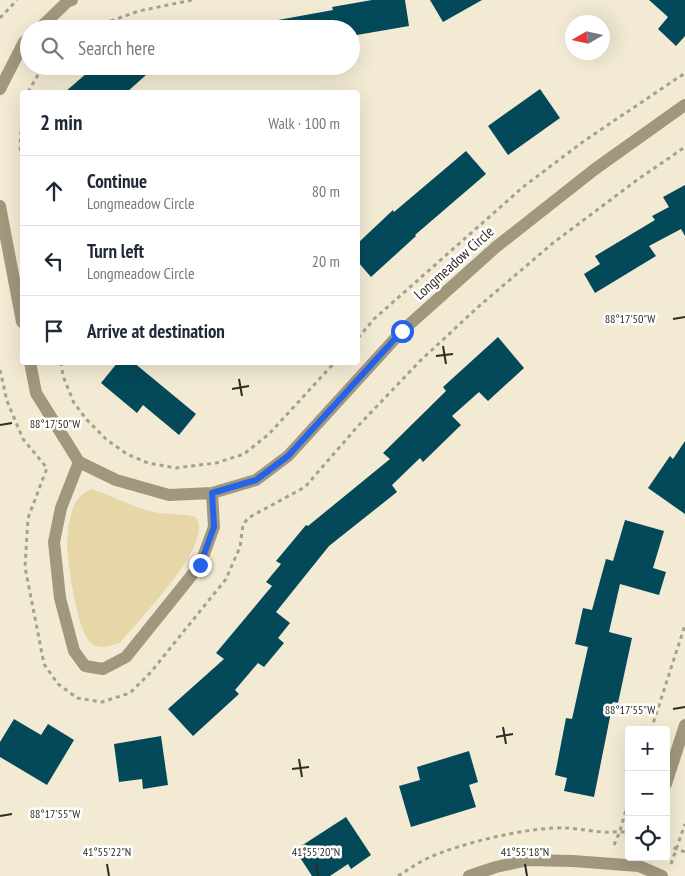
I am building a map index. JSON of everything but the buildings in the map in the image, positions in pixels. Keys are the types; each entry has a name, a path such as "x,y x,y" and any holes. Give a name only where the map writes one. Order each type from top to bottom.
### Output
{"street":[{"path":"48,20 67,2 72,0"},
{"path":"0,90 20,50"},
{"name":"Longmeadow Circle","path":"79,462 116,480 169,496 212,493 256,480 288,456 402,331 496,247 595,170 685,105"},
{"path":"0,206 20,311"},
{"path":"31,365 36,393 79,462 61,508 54,542 62,607 74,651 85,666 103,669 126,657 200,565 214,527 212,493"},
{"path":"670,772 685,725"},
{"path":"469,876 496,867 528,860 640,862 666,872"}],"path":[{"path":"0,18 17,0"},
{"path":"114,20 139,11 192,0"},
{"path":"360,336 374,319 523,187 584,140 685,73"},
{"path":"29,90 37,75"},
{"path":"61,365 63,376 74,404 107,440 127,454 148,463 176,468 216,463 244,454 269,434 332,365"},
{"path":"652,726 685,625"},
{"path":"614,845 625,813"},
{"path":"666,872 678,849 685,824"},
{"path":"398,876 427,858 498,837 533,830 567,828 625,832"},
{"path":"670,846 685,852"}],"shaded area":[{"path":"91,489 146,510 196,517 199,527 190,555 180,571 120,643 105,647 91,643 82,628 67,552 67,539 73,508 80,497"}],"route":[{"path":"200,565 214,527 212,493 256,480 288,456 402,331"}]}
